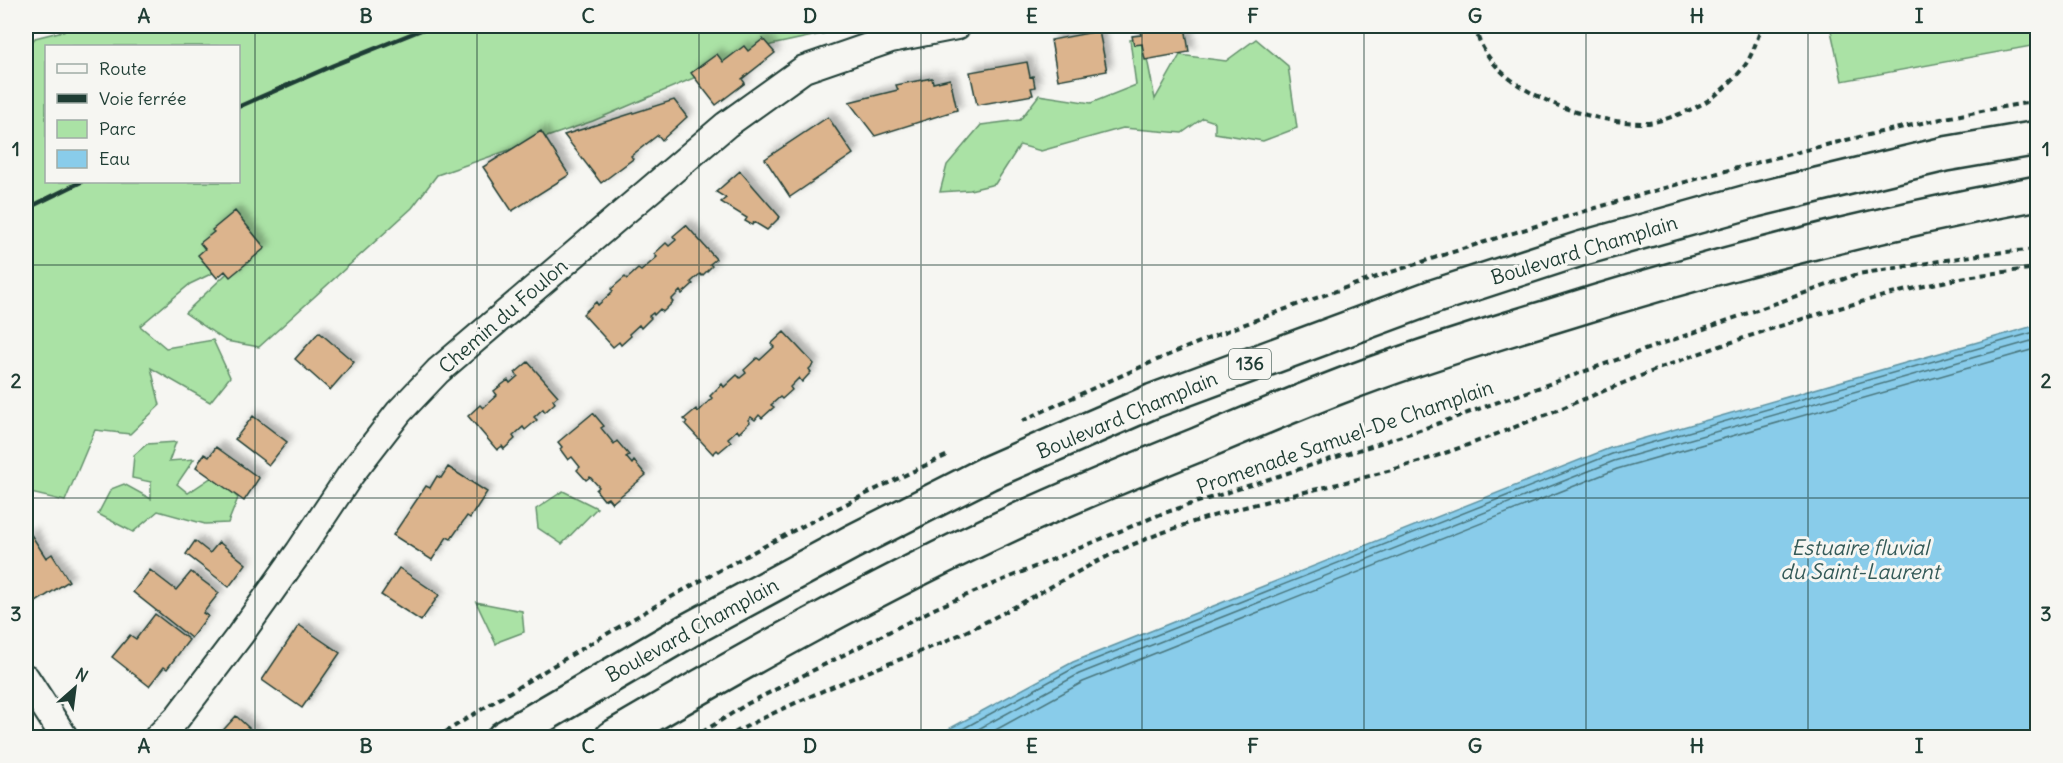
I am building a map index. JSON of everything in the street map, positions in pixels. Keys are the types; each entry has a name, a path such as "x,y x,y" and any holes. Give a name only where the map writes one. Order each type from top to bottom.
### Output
{"main road":[{"name":"Boulevard Champlain","path":"504,738 689,630 852,542 988,473 1153,401 1433,297 1580,249 1755,200 1945,154 2037,138"},
{"path":"612,738 708,681 854,602 1013,523 1335,388 1466,342 1619,295 1777,252 1949,210 2037,193"}],"street":[{"name":"Chemin du Foulon","path":"157,738 177,718 240,635 351,474 399,412 438,371 726,125 804,69 891,39 957,26"},
{"path":"26,678 65,738"}],"path":[{"path":"1474,26 1479,41 1496,68 1527,92 1574,112 1607,120 1648,123 1682,113 1710,99 1744,66 1761,26"},
{"name":"Promenade Samuel-De Champlain","path":"693,738 747,705 936,608 1161,514 1414,432 1858,274 1984,254 2037,249"},
{"path":"725,738 772,712 869,671 917,654 972,629 1094,562 1150,537 1247,506 1350,482 1447,453 1685,359 1786,325 1891,294 1951,280 2037,268"}],"green space":[{"path":"83,26 859,26 771,45 593,121 437,175 412,208 259,347 226,341 185,313 242,259 190,284 140,326 166,348 213,340 230,377 210,402 151,368 160,405 130,434 95,430 65,501 26,492 26,50 35,38"},
{"path":"1830,26 2037,26 2037,45 1842,81"},
{"path":"1143,38 1155,99 1180,55 1226,61 1256,39 1288,66 1297,128 1263,141 1215,133 1215,122 1203,118 1182,133 1123,128 1041,151 1020,145 995,184 970,190 940,192 947,165 981,125 1020,120 1039,95 1091,103 1136,85 1130,40"},
{"path":"176,442 169,461 194,459 177,484 188,493 215,475 238,498 228,523 205,524 158,511 133,532 98,514 111,489 124,484 151,499 151,482 132,478 134,455 147,444"},
{"path":"563,491 597,508 562,544 538,528 536,509"},
{"path":"476,602 522,611 524,632 496,644"}],"water":[{"name":"Estuaire fluvial du Saint-Laurent","path":"2037,325 2037,737 934,737 1073,662 1610,448"}],"building":[{"path":"1139,26 1185,26 1189,52 1145,60 1142,44 1134,45 1132,36 1141,35"},
{"path":"1099,31 1107,71 1058,80 1051,40"},
{"path":"763,39 775,53 742,79 745,83 716,105 691,73 717,54 723,62 744,46 748,51"},
{"path":"1027,62 1035,87 1031,88 1033,95 977,105 970,72"},
{"path":"932,78 933,83 950,79 957,110 875,136 849,102 898,90 896,85"},
{"path":"674,100 687,117 662,140 658,135 631,156 633,159 601,183 564,135"},
{"path":"828,117 853,154 790,197 765,159"},
{"path":"541,131 569,175 512,211 483,167"},
{"path":"740,171 780,217 767,230 754,222 752,225 745,221 747,218 721,202 726,198 716,192"},
{"path":"235,211 265,248 230,277 225,271 217,278 198,255 205,249 200,243"},
{"path":"686,225 716,259 710,264 712,266 702,276 700,274 691,282 693,284 682,294 680,291 663,312 660,309 654,315 653,313 641,328 639,325 629,334 631,336 621,345 619,342 613,347 583,314 596,302 598,305 625,277 627,279 638,269 641,271 657,257 654,254 666,243 669,246 676,240 673,236"},
{"path":"319,332 354,362 330,390 295,359"},
{"path":"784,332 814,364 809,369 811,372 802,382 799,378 790,387 792,390 771,405 774,407 762,418 759,415 755,420 751,417 748,420 750,422 739,433 737,430 728,438 731,442 713,454 685,424 687,422 684,419 696,409 698,412 722,384 724,387 737,375 740,378 746,373 744,370 774,347 771,344"},
{"path":"528,362 558,396 553,400 555,403 545,412 543,409 534,417 537,420 525,430 523,427 504,449 502,446 497,450 468,416 480,405 483,408 497,395 494,391 508,380 510,383 518,376 515,373"},
{"path":"593,413 604,426 601,428 614,444 617,441 629,455 626,457 632,464 634,461 646,475 612,503 608,498 604,500 596,490 599,487 590,477 586,480 577,470 580,467 572,457 568,460 558,442"},
{"path":"253,416 287,442 269,465 235,439"},
{"path":"216,447 259,478 244,501 196,467 204,454 209,457"},
{"path":"448,467 487,492 470,518 467,516 451,539 447,537 432,560 393,535 426,486 430,488 437,476 441,478"},
{"path":"30,533 46,558 52,554 69,581 33,604 26,591 26,536"},
{"path":"195,541 210,553 219,542 246,564 229,587 186,554"},
{"path":"399,568 439,595 421,621 381,595"},
{"path":"150,570 176,590 191,572 219,593 203,613 208,616 191,638 133,592"},
{"path":"155,614 189,640 167,669 164,667 149,686 112,657 130,635 136,639"},
{"path":"299,625 340,653 302,708 262,680"},
{"path":"236,716 260,738 216,738"}],"railway":[{"path":"240,106 431,26"},
{"path":"26,209 79,183"}]}
